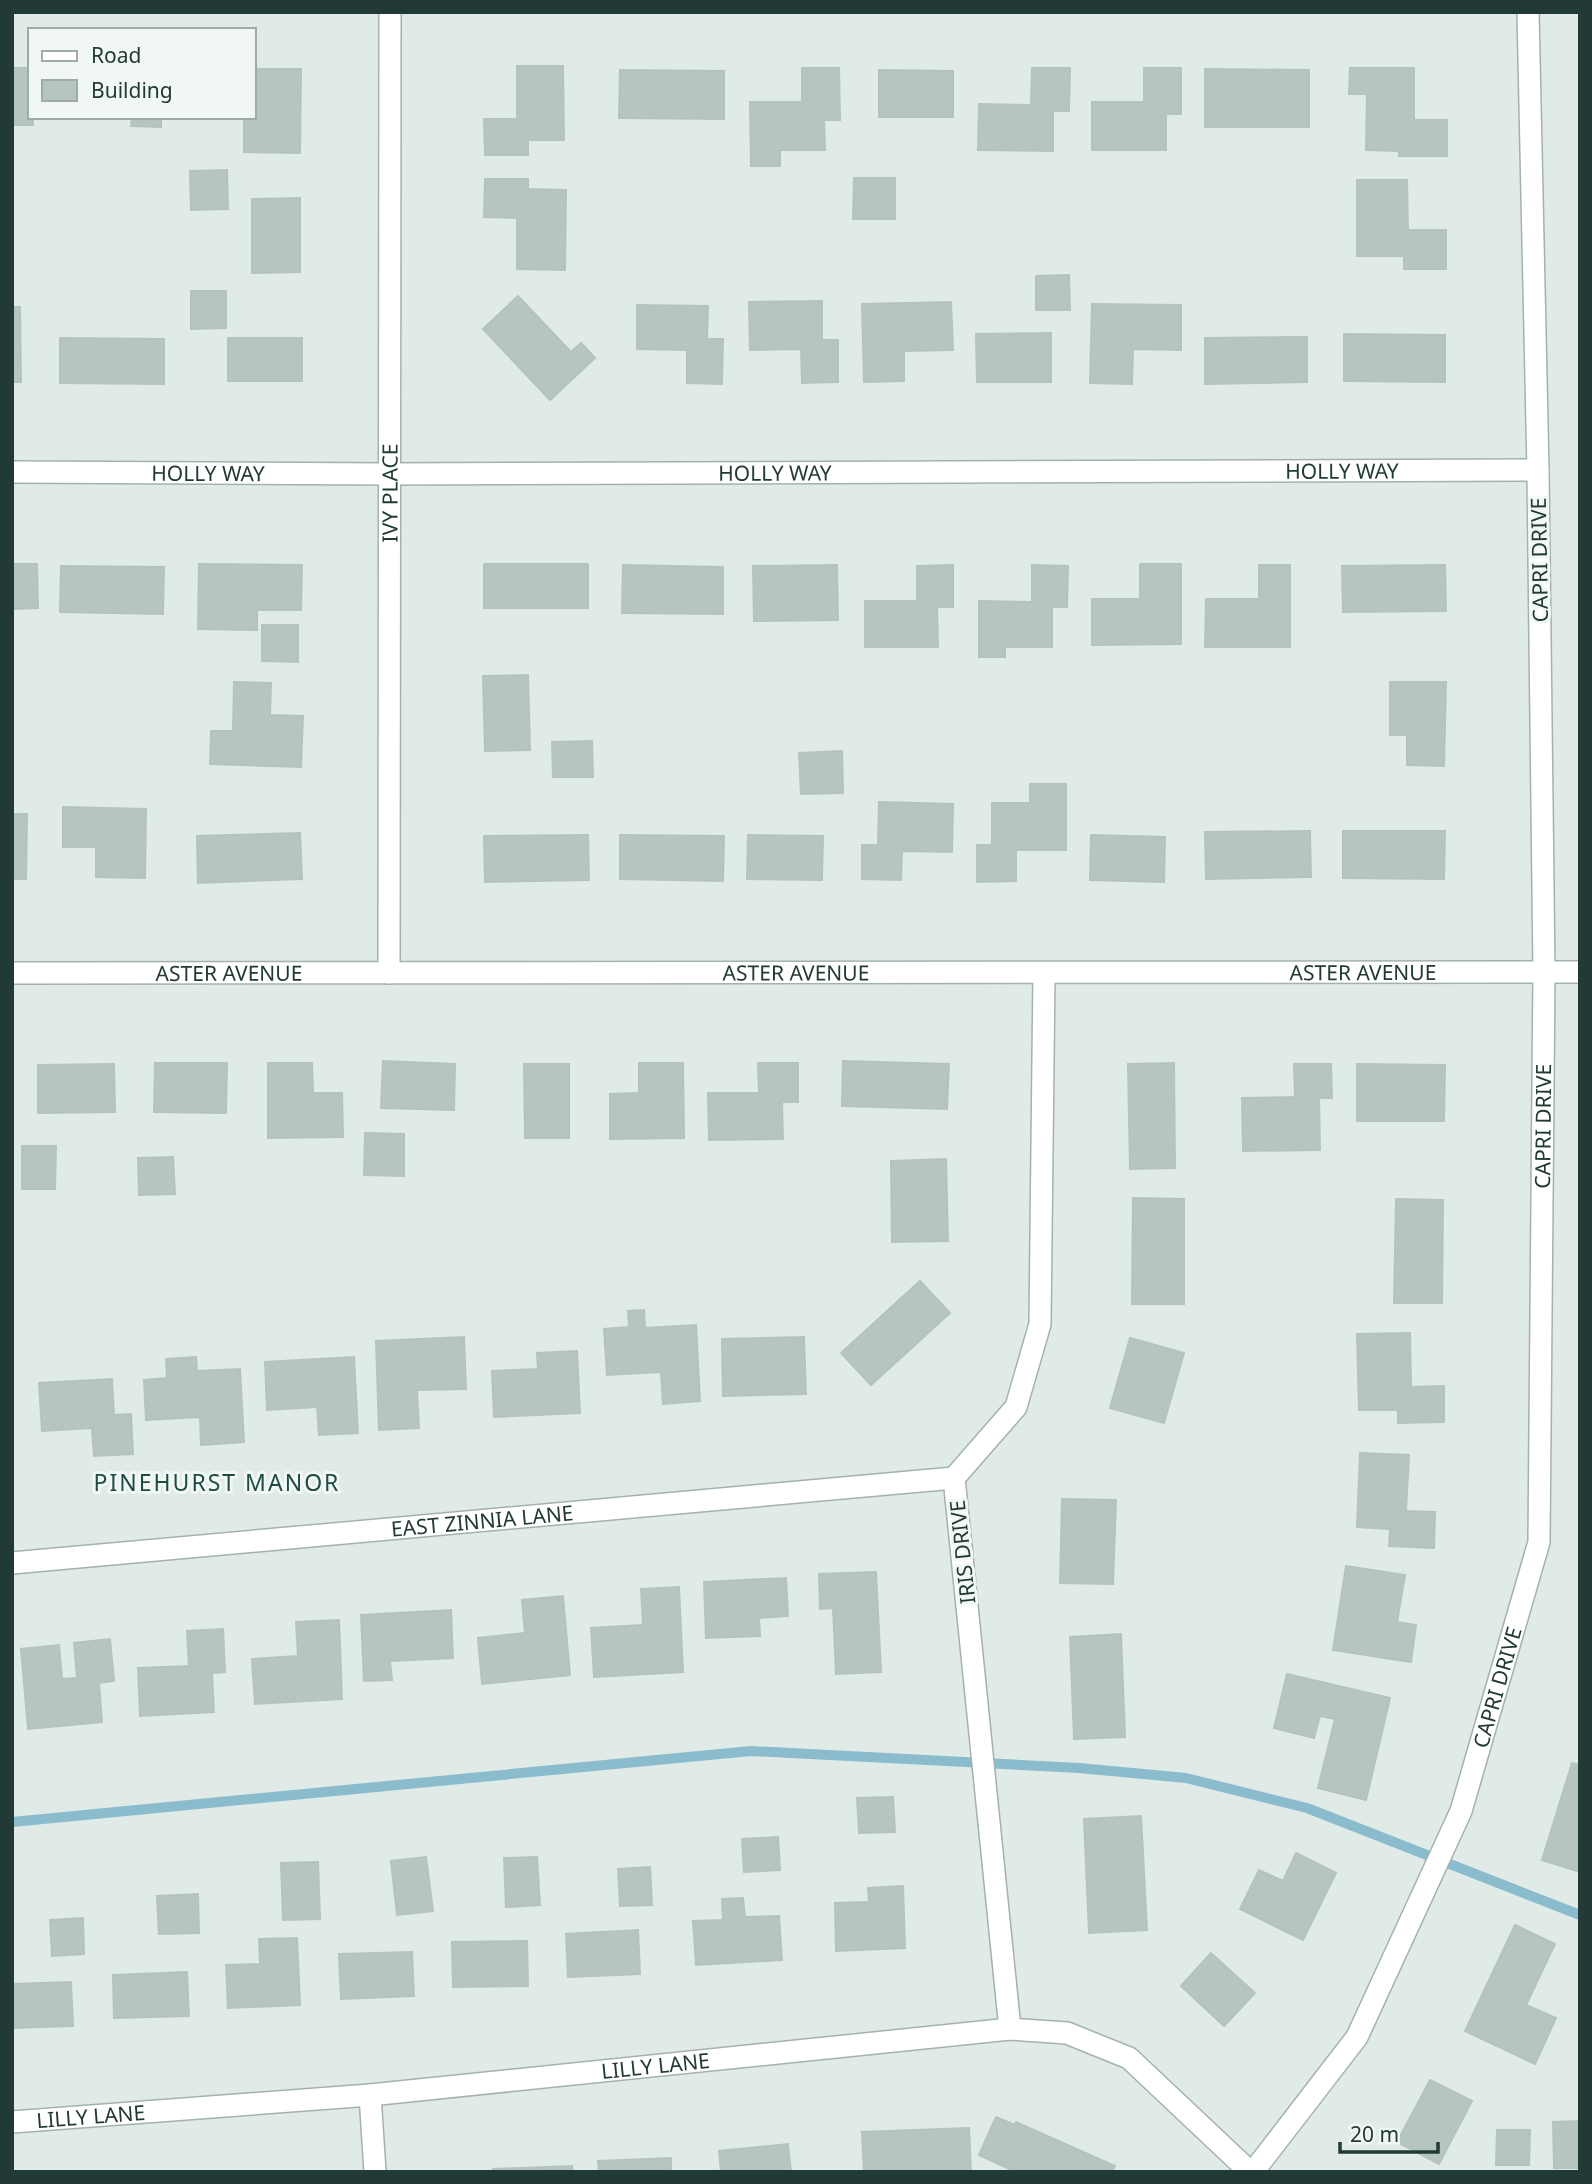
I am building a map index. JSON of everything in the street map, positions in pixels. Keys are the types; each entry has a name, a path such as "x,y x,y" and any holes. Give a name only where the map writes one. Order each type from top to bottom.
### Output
{"street":[{"name":"IVY PLACE","path":"389,973 390,12"},
{"name":"CAPRI DRIVE","path":"1251,2172 1357,2038 1422,1898 1461,1811 1539,1542 1544,972 1538,470 1528,12"},
{"name":"HOLLY WAY","path":"12,472 390,474 1538,470"},
{"name":"ASTER AVENUE","path":"12,974 1580,972"},
{"name":"IRIS DRIVE","path":"1010,2029 954,1478 1016,1407 1040,1324 1044,973"},
{"name":"EAST ZINNIA LANE","path":"12,1563 954,1478"},
{"name":"LILLY LANE","path":"12,2122 370,2095 1010,2029 1067,2033 1129,2058 1251,2172"},
{"path":"370,2095 375,2172"}],"building":[{"path":"517,66 563,66 564,140 528,140 528,155 485,155 484,119 517,119"},
{"path":"12,68 28,68 28,119 33,119 33,125 12,125"},
{"path":"802,68 839,68 840,120 824,120 825,150 780,150 780,166 751,166 750,102 802,102"},
{"path":"1032,68 1070,68 1069,111 1053,111 1053,151 978,150 979,104 1031,105"},
{"path":"1144,68 1181,68 1181,114 1166,114 1166,150 1092,150 1092,102 1144,102"},
{"path":"1350,68 1414,68 1414,120 1447,120 1447,156 1399,156 1399,151 1366,150 1367,94 1349,94"},
{"path":"256,69 301,69 300,153 244,152 244,119 256,119"},
{"path":"1205,69 1309,70 1309,127 1205,127"},
{"path":"620,70 724,71 724,119 619,118"},
{"path":"879,70 953,71 953,117 879,117"},
{"path":"132,119 161,119 161,127 131,126"},
{"path":"227,170 228,209 191,210 190,171"},
{"path":"854,178 895,178 895,219 853,219"},
{"path":"485,179 528,179 528,189 566,190 565,270 517,269 517,218 484,217"},
{"path":"1357,180 1407,180 1408,230 1446,230 1446,269 1404,269 1404,256 1357,256"},
{"path":"300,198 300,272 252,273 252,199"},
{"path":"1069,275 1070,310 1036,310 1036,276"},
{"path":"191,291 226,291 226,328 191,329"},
{"path":"518,296 571,352 581,343 595,358 550,400 483,329"},
{"path":"822,301 822,340 838,340 838,382 802,383 801,349 750,350 749,302"},
{"path":"951,302 953,350 904,351 904,381 864,382 862,304"},
{"path":"1092,304 1181,305 1181,350 1133,349 1132,384 1090,383"},
{"path":"637,305 708,306 707,339 723,339 722,384 687,383 687,350 637,349"},
{"path":"12,307 20,307 21,382 12,382"},
{"path":"1051,333 1051,382 977,382 976,334"},
{"path":"1344,334 1445,335 1445,382 1344,381"},
{"path":"1307,337 1307,382 1205,384 1205,338"},
{"path":"60,338 164,339 164,384 60,383"},
{"path":"228,338 302,338 302,381 228,381"},
{"path":"12,564 37,564 38,608 12,609"},
{"path":"199,564 302,565 301,610 257,610 257,630 198,629"},
{"path":"484,564 588,564 588,608 484,608"},
{"path":"1140,564 1181,564 1181,644 1092,645 1092,599 1140,599"},
{"path":"623,565 723,567 723,614 622,613"},
{"path":"837,565 838,620 754,621 753,566"},
{"path":"953,565 953,607 937,607 938,647 865,647 865,601 917,601 917,566"},
{"path":"1032,565 1068,566 1067,607 1052,607 1052,647 1005,647 1005,657 979,657 979,601 1032,602"},
{"path":"1259,565 1290,565 1290,647 1205,647 1206,599 1259,599"},
{"path":"1445,565 1446,611 1343,612 1342,566"},
{"path":"61,566 164,567 163,614 60,612"},
{"path":"262,625 298,625 298,662 262,661"},
{"path":"528,675 530,750 485,751 483,676"},
{"path":"234,682 271,683 270,715 303,716 301,767 210,764 211,731 233,731"},
{"path":"1390,682 1446,682 1444,766 1407,765 1407,735 1390,735"},
{"path":"592,741 593,777 553,777 552,742"},
{"path":"842,751 843,793 801,794 799,753"},
{"path":"1030,784 1066,784 1066,850 1016,850 1016,881 977,882 977,845 992,845 992,803 1030,803"},
{"path":"879,802 953,804 952,852 902,851 901,880 862,879 862,845 878,845"},
{"path":"63,807 146,809 145,878 96,877 96,847 63,847"},
{"path":"12,814 27,814 26,879 12,879"},
{"path":"1310,831 1311,877 1206,879 1205,832"},
{"path":"1343,831 1445,831 1444,879 1343,878"},
{"path":"300,833 302,879 198,883 197,836"},
{"path":"588,835 589,880 485,882 484,836"},
{"path":"620,835 724,836 723,881 620,879"},
{"path":"748,835 823,836 822,880 747,879"},
{"path":"1091,835 1165,837 1164,882 1090,880"},
{"path":"383,1061 455,1064 454,1110 381,1108"},
{"path":"843,1061 949,1064 947,1109 842,1106"},
{"path":"155,1063 227,1063 226,1113 154,1112"},
{"path":"268,1063 312,1063 313,1093 342,1093 343,1137 268,1138"},
{"path":"639,1063 683,1063 684,1138 610,1139 610,1094 639,1093"},
{"path":"758,1063 798,1063 798,1102 782,1102 783,1139 709,1140 708,1093 759,1093"},
{"path":"1174,1063 1175,1168 1130,1169 1128,1064"},
{"path":"114,1064 115,1112 38,1113 38,1065"},
{"path":"524,1064 569,1064 569,1138 525,1138"},
{"path":"1294,1064 1331,1064 1332,1098 1319,1098 1320,1150 1243,1151 1242,1098 1295,1097"},
{"path":"1357,1064 1445,1065 1444,1121 1357,1121"},
{"path":"365,1133 404,1134 404,1176 364,1175"},
{"path":"22,1146 56,1146 55,1189 22,1189"},
{"path":"173,1157 175,1194 139,1195 138,1158"},
{"path":"946,1159 948,1241 892,1242 891,1161"},
{"path":"1133,1198 1184,1199 1184,1304 1132,1304"},
{"path":"1396,1199 1443,1200 1442,1303 1394,1303"},
{"path":"920,1281 950,1313 871,1385 841,1353"},
{"path":"644,1310 645,1328 696,1325 700,1401 663,1404 661,1372 607,1375 604,1329 629,1327 628,1311"},
{"path":"1410,1333 1411,1387 1444,1386 1444,1422 1398,1423 1398,1410 1359,1410 1357,1334"},
{"path":"464,1337 466,1389 417,1390 419,1428 379,1430 376,1341"},
{"path":"804,1337 806,1394 723,1396 722,1339"},
{"path":"1130,1338 1184,1353 1164,1423 1110,1408"},
{"path":"577,1351 580,1413 494,1417 492,1371 538,1369 537,1353"},
{"path":"196,1357 197,1371 240,1369 244,1442 201,1445 200,1417 146,1420 144,1380 167,1378 166,1359"},
{"path":"354,1357 358,1433 319,1435 317,1407 267,1410 265,1362"},
{"path":"112,1379 114,1415 131,1414 133,1454 94,1456 92,1428 42,1431 39,1383"},
{"path":"1360,1453 1409,1455 1406,1511 1435,1512 1434,1548 1389,1546 1390,1529 1357,1527"},
{"path":"1062,1499 1116,1500 1113,1584 1060,1583"},
{"path":"1346,1566 1405,1575 1397,1622 1416,1625 1411,1662 1333,1650"},
{"path":"876,1572 881,1672 836,1674 833,1608 820,1609 819,1574"},
{"path":"786,1578 788,1616 759,1618 760,1636 706,1638 704,1582"},
{"path":"679,1587 683,1672 594,1677 591,1628 643,1625 641,1589"},
{"path":"563,1596 570,1675 482,1684 478,1638 525,1633 522,1600"},
{"path":"451,1610 453,1658 390,1661 392,1680 364,1681 361,1615"},
{"path":"339,1620 342,1699 255,1704 252,1659 298,1656 296,1622"},
{"path":"223,1629 225,1672 212,1673 214,1712 140,1716 138,1668 189,1666 187,1631"},
{"path":"1121,1634 1125,1737 1074,1739 1070,1637"},
{"path":"110,1639 114,1681 99,1683 102,1722 28,1729 21,1649 59,1645 62,1679 77,1678 74,1643"},
{"path":"1287,1674 1390,1698 1366,1800 1318,1788 1335,1719 1320,1716 1314,1738 1274,1728"},
{"path":"1572,1763 1580,1765 1580,1872 1542,1860"},
{"path":"893,1797 895,1832 859,1833 857,1798"},
{"path":"1141,1816 1147,1930 1089,1933 1084,1819"},
{"path":"778,1837 780,1870 744,1872 742,1839"},
{"path":"1296,1853 1336,1873 1303,1940 1240,1909 1259,1870 1283,1881"},
{"path":"426,1857 433,1911 397,1915 391,1861"},
{"path":"537,1857 540,1905 506,1907 504,1858"},
{"path":"318,1862 320,1919 283,1920 281,1863"},
{"path":"650,1867 652,1905 620,1906 618,1869"},
{"path":"903,1886 905,1948 836,1951 835,1903 869,1902 868,1888"},
{"path":"198,1894 199,1933 159,1934 157,1896"},
{"path":"743,1898 745,1917 779,1916 782,1960 696,1965 693,1921 723,1920 722,1899"},
{"path":"83,1918 84,1954 52,1956 50,1920"},
{"path":"1515,1925 1555,1944 1526,2005 1556,2018 1535,2064 1465,2031"},
{"path":"638,1930 640,1974 568,1977 566,1934"},
{"path":"297,1938 300,2005 228,2008 226,1965 260,1964 259,1939"},
{"path":"527,1941 528,1986 453,1987 452,1942"},
{"path":"412,1952 414,1996 341,1999 339,1954"},
{"path":"1211,1953 1255,1993 1224,2026 1181,1986"},
{"path":"187,1972 189,2016 114,2018 113,1975"},
{"path":"71,1982 73,2026 12,2028 12,1984"},
{"path":"1430,2080 1472,2101 1439,2164 1397,2142"},
{"path":"996,2117 1015,2125 1016,2122 1115,2166 1112,2172 1016,2172 979,2155"},
{"path":"1580,2121 1580,2168 1554,2168 1553,2122"},
{"path":"969,2128 971,2172 864,2172 862,2132"},
{"path":"1497,2130 1530,2130 1529,2165 1496,2165"},
{"path":"788,2144 791,2172 721,2172 719,2151"},
{"path":"671,2158 671,2172 599,2172 598,2161"},
{"path":"572,2166 573,2172 493,2172 493,2169"}],"waterway":[{"path":"12,1822 751,1751 1079,1768 1186,1778 1307,1808 1580,1915"}],"district":[{"name":"PINEHURST MANOR","path":"217,1482"}]}
